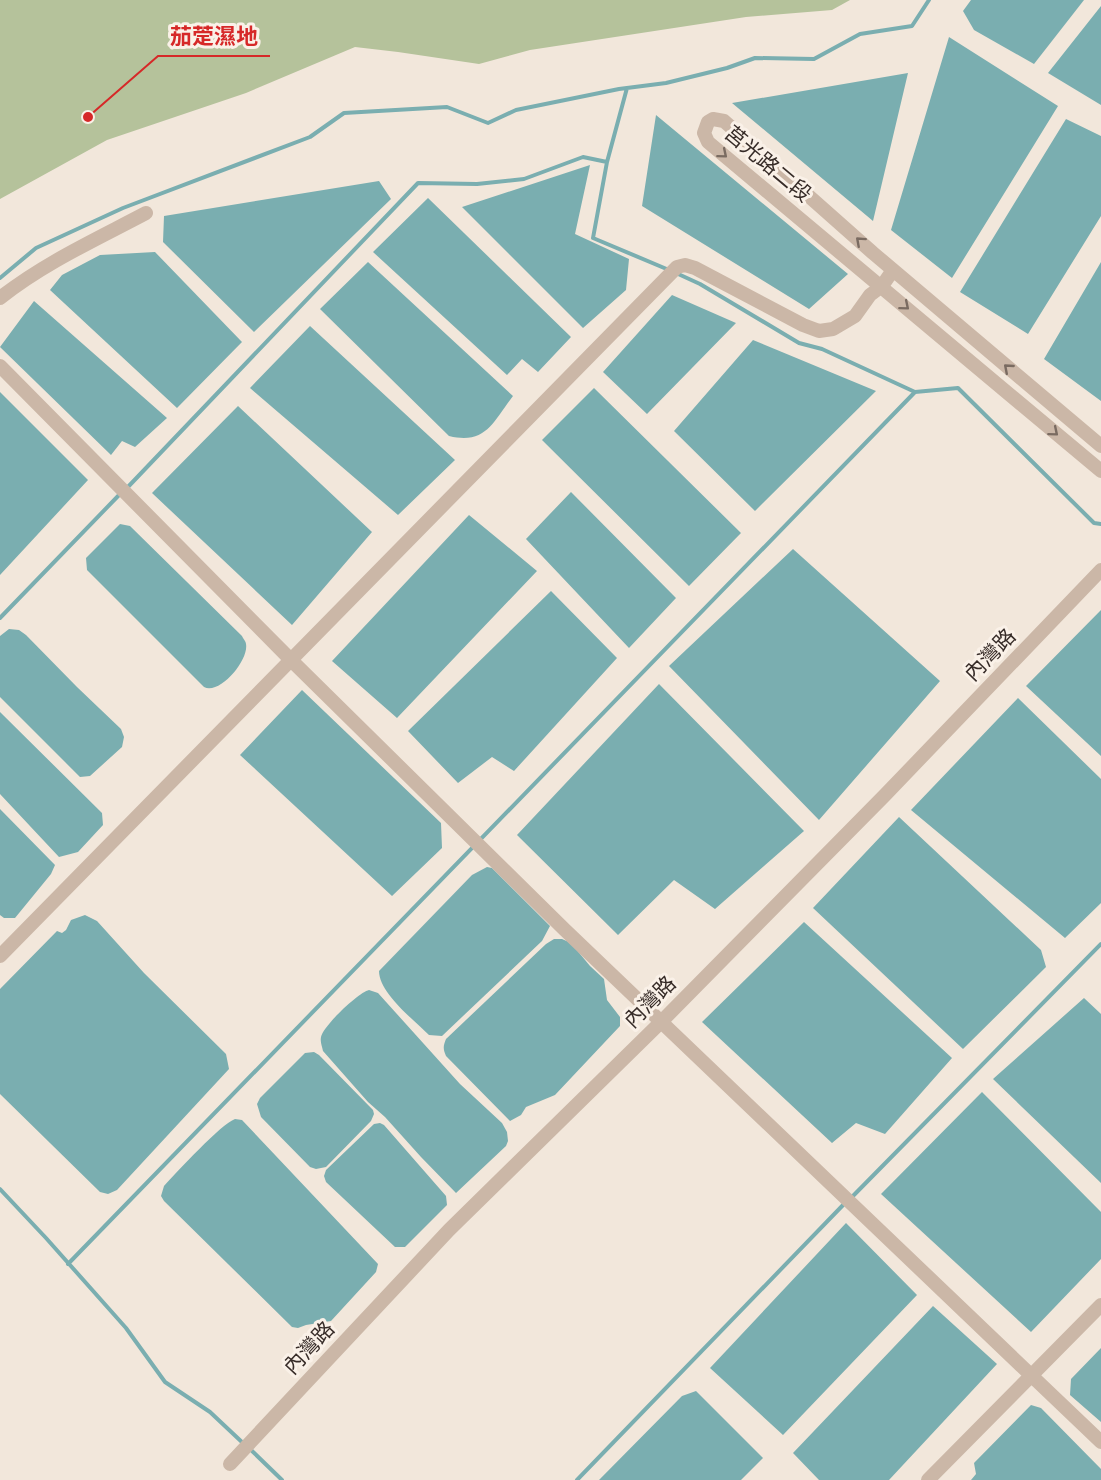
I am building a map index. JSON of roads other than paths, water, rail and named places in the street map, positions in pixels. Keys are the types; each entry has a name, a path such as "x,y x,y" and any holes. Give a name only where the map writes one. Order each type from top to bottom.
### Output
{"street":[{"name":"莒光路二段","path":"1101,446 893,270 724,121 713,119 708,122 704,133 708,142 1101,471"},
{"path":"0,298 44,268 146,213"},
{"path":"0,956 677,267 685,265 695,268 803,325 819,331 832,329 855,316 893,270"},
{"path":"0,366 292,661 661,1022 1101,1442"},
{"name":"內灣路","path":"230,1464 449,1230 661,1022 885,795 1101,570"},
{"path":"928,1480 1101,1305"}],"water":[{"path":"971,0 1084,0 1034,64 974,30 963,11"},
{"path":"1101,6 1101,105 1048,73"},
{"path":"949,37 1058,106 952,278 891,230"},
{"path":"908,73 873,221 732,103"},
{"path":"656,115 848,274 809,309 642,206"},
{"path":"1066,119 1101,136 1101,216 1028,334 960,292"},
{"path":"590,165 575,234 629,259 626,290 583,328 462,207"},
{"path":"379,181 391,199 254,332 163,242 164,216"},
{"path":"428,198 571,337 538,372 522,359 507,375 373,252"},
{"path":"155,252 242,342 177,408 50,290 62,275 100,255"},
{"path":"368,262 513,396 494,422 480,434 462,438 449,436 320,309"},
{"path":"1101,262 1101,401 1044,359"},
{"path":"672,295 736,323 647,414 603,372"},
{"path":"34,301 167,418 135,447 122,441 111,455 0,347"},
{"path":"310,326 455,460 398,515 250,388"},
{"path":"753,340 876,391 755,511 674,431"},
{"path":"594,388 741,533 689,586 542,440"},
{"path":"0,392 88,480 0,575"},
{"path":"238,406 372,532 292,625 152,493"},
{"path":"571,492 676,598 629,648 526,539"},
{"path":"469,515 537,571 397,718 332,661"},
{"path":"120,524 130,526 242,636 246,644 243,659 232,674 218,686 204,687 87,570 86,558"},
{"path":"793,549 940,681 819,820 669,666"},
{"path":"551,591 617,658 514,771 492,757 458,783 408,731"},
{"path":"1101,610 1101,756 1026,686"},
{"path":"9,629 19,630 26,635 121,729 124,737 122,747 90,776 80,777 0,697 0,636"},
{"path":"659,684 804,831 715,909 674,880 618,935 517,835"},
{"path":"302,690 441,823 442,848 392,896 240,755"},
{"path":"1018,698 1101,779 1101,903 1065,938 911,810"},
{"path":"0,712 102,813 103,825 78,852 59,857 0,794"},
{"path":"0,809 55,865 51,874 15,918 4,918 0,915"},
{"path":"899,817 1041,950 1046,967 963,1049 813,908"},
{"path":"487,867 492,868 550,926 542,941 442,1036 429,1035 391,997 379,971 472,875"},
{"path":"85,915 97,921 144,973 226,1054 229,1069 117,1190 108,1194 100,1192 0,1094 0,989 57,931 62,933 71,920"},
{"path":"804,922 952,1058 885,1134 856,1123 832,1143 702,1022"},
{"path":"554,939 562,939 571,943 604,979 607,1000 620,1017 620,1026 555,1095 526,1107 521,1115 510,1121 446,1056 444,1044 446,1039"},
{"path":"369,990 378,993 460,1084 502,1123 507,1132 506,1146 456,1193 368,1102 323,1051 321,1037 328,1025 350,1003"},
{"path":"1084,998 1101,1014 1101,1183 993,1079"},
{"path":"314,1052 373,1110 374,1114 371,1121 326,1167 316,1169 310,1167 261,1117 257,1104 260,1098 305,1053"},
{"path":"982,1092 1101,1212 1101,1259 1031,1332 881,1194"},
{"path":"235,1119 242,1120 378,1264 376,1272 331,1321 298,1328 292,1327 161,1196 164,1186 188,1160"},
{"path":"380,1123 446,1196 447,1205 405,1247 395,1247 326,1182 324,1176 326,1170 374,1124"},
{"path":"846,1223 917,1295 783,1435 710,1368"},
{"path":"933,1306 997,1364 889,1480 819,1480 793,1453"},
{"path":"1101,1348 1101,1422 1070,1395 1071,1379"},
{"path":"696,1391 763,1458 741,1480 599,1480 682,1396"},
{"path":"1031,1405 1041,1408 1101,1469 1101,1480 971,1480 976,1474 974,1463"}],"waterway":[{"path":"0,278 36,248 123,208 310,137 344,113 447,107 488,123 516,110 619,89 666,83 727,68 755,58 814,59 860,34 912,26 929,0"},
{"path":"627,88 607,162 593,238 669,270"},
{"path":"126,489 418,183 477,184 524,179 583,157 607,162"},
{"path":"676,273 700,284 799,343 822,349 915,392 958,388 1094,523 1101,524"},
{"path":"68,1264 915,392"},
{"path":"0,618 120,494"},
{"path":"851,1198 1101,944"},
{"path":"0,1189 126,1328 165,1382 210,1412 244,1444"},
{"path":"577,1480 845,1203"},
{"path":"250,1449 282,1480"}],"place":[{"name":"茄萣濕地","path":"88,117"}]}
